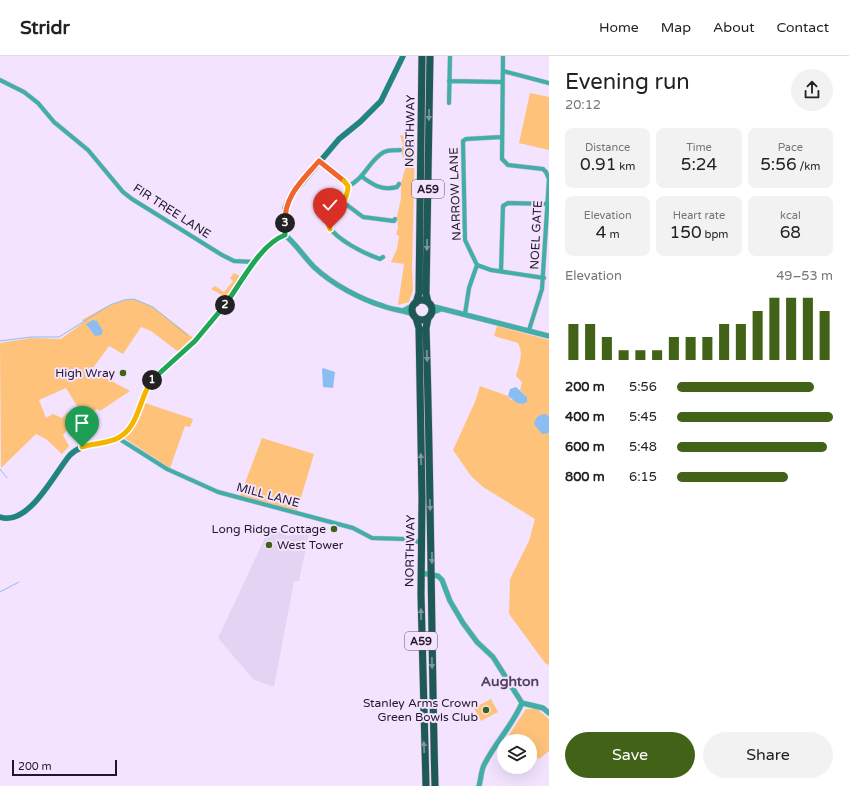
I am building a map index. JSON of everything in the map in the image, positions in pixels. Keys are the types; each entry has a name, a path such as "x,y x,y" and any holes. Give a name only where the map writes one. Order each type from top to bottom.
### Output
{"highway":[{"name":"NORTHWAY","path":"415,304 419,293 422,56"},
{"name":"NORTHWAY","path":"430,56 426,280 430,310 426,328 432,542 431,625 435,786"},
{"path":"415,304 422,300 430,310 422,320 415,316"},
{"name":"A59","path":"415,304 415,316"},
{"name":"NORTHWAY","path":"415,316 419,328 422,541 421,574 426,786"},
{"path":"422,541 432,542"}],"main road":[{"path":"0,517 12,519 20,515 47,488 70,456 76,451 85,446 118,438 135,418 146,389 152,380 196,340 236,291 255,262 274,242 285,235 286,205 290,197 319,161 336,144 339,138 360,122 381,101 403,56"}],"street":[{"path":"449,103 448,80 450,56"},
{"name":"NOEL GATE","path":"503,56 501,157 505,164 540,169 546,172 549,179 548,231 544,278 529,330"},
{"path":"503,71 549,83"},
{"name":"FIR TREE LANE","path":"0,80 24,92 38,103 54,122 88,150 124,192 132,199 222,255 234,261 255,262"},
{"path":"448,80 502,82"},
{"name":"NARROW LANE","path":"477,265 465,240 461,139 501,137"},
{"path":"381,260 344,242 328,226 328,220 337,212 344,202 348,186 356,182 380,154 388,150 397,152"},
{"path":"319,161 348,186"},
{"path":"361,176 380,188 399,187"},
{"path":"344,202 363,216 394,222"},
{"path":"501,271 503,206 508,203 548,204"},
{"path":"285,235 314,267 329,278 355,294 383,306 415,316"},
{"path":"465,314 469,288 477,265 501,271 544,278"},
{"path":"403,311 415,304"},
{"path":"430,310 441,309 465,314 549,336"},
{"name":"MILL LANE","path":"118,438 167,469 218,492 353,528 372,538 422,541"},
{"path":"421,574 432,574 438,576 442,580 450,601 463,623 477,642 493,657 522,703 543,708 549,713"},
{"path":"479,786 484,766 498,742 515,719 522,703"}],"shaded area":[{"path":"530,93 549,97 549,150 519,143"},
{"path":"400,135 415,138 412,269 413,290 409,302 398,305 404,264 391,262 397,249 399,236 396,234 398,228 397,217 401,198 401,183 406,166 401,151 403,145"},
{"path":"234,273 244,276 227,298 211,289 215,286 224,292 233,281 230,278"},
{"path":"134,299 153,307 196,340 180,353 151,331 141,327 123,354 109,346 93,368 102,376 130,391 100,411 97,409 84,417 66,388 39,400 46,418 53,414 62,418 68,412 73,423 63,435 69,446 62,454 46,439 36,434 1,468 0,343 31,338 61,339 84,322 82,320 114,303"},
{"path":"497,326 549,340 549,416 545,415 548,434 549,433 549,665 545,663 509,614 510,579 529,541 535,519 483,487 471,476 453,450 475,402 480,386 508,396 511,400 527,397 520,390 522,382 516,376 520,360 520,347 518,343 494,336"},
{"path":"145,403 193,419 190,427 185,426 170,468 124,438 133,426"},
{"path":"262,438 314,454 297,511 240,496"},
{"path":"270,527 287,536 309,533 299,581 294,581 274,687 253,679 218,638"},
{"name":"Stanley Arms Crown Green Bowls Club","path":"491,699 498,712 481,721 474,708"},
{"path":"526,709 537,709 549,719 549,751 539,759 537,757 537,734 510,734"}],"water":[{"path":"93,320 97,321 103,331 101,335 95,336 86,324"},
{"path":"323,368 335,372 333,388 323,387"},
{"path":"516,387 527,397 527,402 523,404 517,403 508,396 510,389"},
{"path":"545,414 549,416 549,433 542,434 534,424 538,417"}],"waterway":[{"path":"0,341 31,337 59,337 110,305 124,300 134,299 153,307 187,335"},
{"path":"0,469 7,478"},
{"path":"0,592 19,582"}],"place":[{"name":"High Wray","path":"123,373"},
{"name":"Long Ridge Cottage","path":"334,529"},
{"name":"West Tower","path":"269,545"},
{"name":"Stanley Arms Crown Green Bowls Club","path":"486,710"}],"district":[{"name":"Aughton","path":"510,681"}],"route":[{"path":"82,447 118,438 131,425 142,404 146,389 152,380 195,341 236,291 260,256 278,238 285,235 286,205 290,197 319,161 348,186 344,202 337,212 328,220 330,229"}]}
